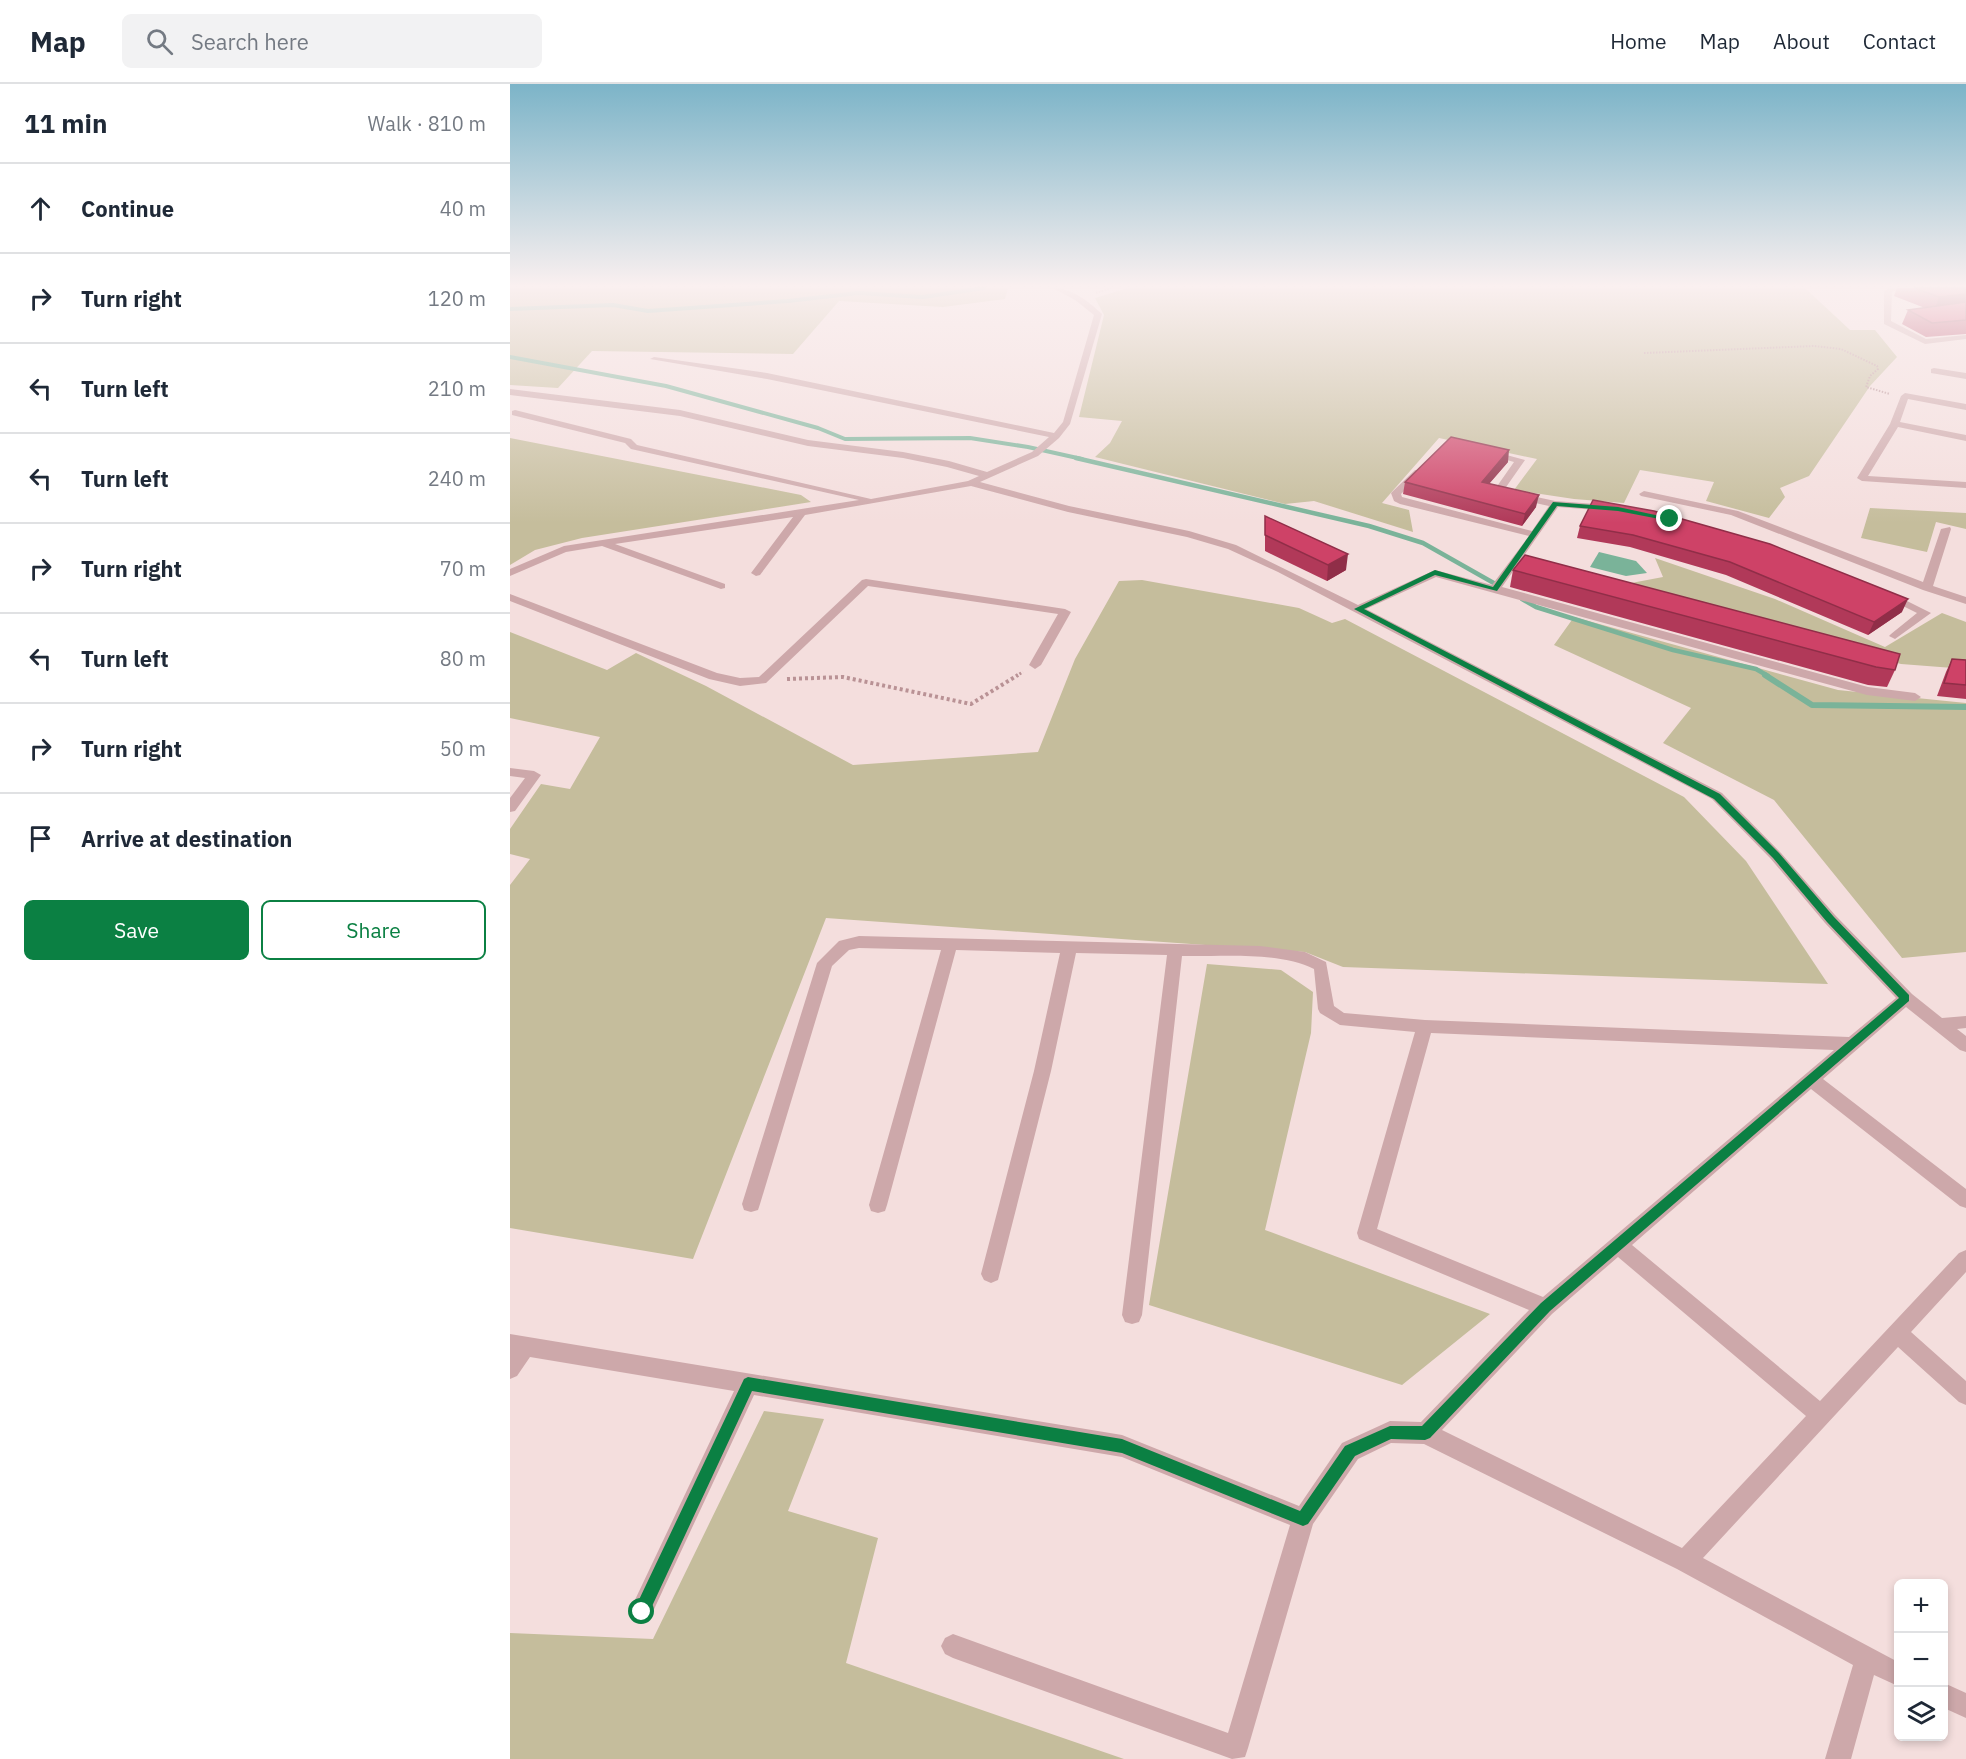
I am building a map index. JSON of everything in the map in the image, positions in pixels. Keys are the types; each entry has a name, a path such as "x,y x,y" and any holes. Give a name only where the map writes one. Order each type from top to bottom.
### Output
{"street":[{"path":"702,366 767,376 1056,436"},
{"path":"510,573 564,549 875,501 971,483 1035,454 1056,436 1067,422 1083,366"},
{"path":"1934,371 1966,376"},
{"path":"510,392 691,415 808,443 903,455 949,464 989,476"},
{"path":"1966,407 1905,396 1895,424 1862,478 1966,485"},
{"path":"515,413 628,441 634,447 875,501"},
{"path":"1895,424 1966,438"},
{"path":"1478,450 1520,460 1497,492 1555,504 1618,509"},
{"path":"1422,468 1396,493 1398,499 1535,535"},
{"path":"971,483 1068,509 1189,534 1232,547 1358,609 1717,796 1776,856 1830,919 1906,998 1966,1045"},
{"path":"1644,494 1708,505 1747,516 1927,588 1966,601"},
{"path":"1495,589 1555,504"},
{"path":"756,573 802,512"},
{"path":"1927,588 1946,529"},
{"path":"602,543 721,586"},
{"path":"1358,609 1435,573 1867,691 1915,697"},
{"path":"510,597 713,676 740,682 762,680 866,582 1065,612 1035,665"},
{"path":"1881,592 1925,613 1895,636"},
{"path":"510,772 534,776 510,808"},
{"path":"751,1204 825,963 844,945 949,944 1260,952 1305,958 1321,966 1326,1009 1340,1019 1425,1026 1852,1044"},
{"path":"878,1204 947,960 949,944"},
{"path":"991,1274 1015,1173 1043,1074 1069,948"},
{"path":"1132,1316 1175,950"},
{"path":"1425,1433 1545,1307 1906,998"},
{"path":"1942,1024 1966,1022"},
{"path":"1425,1026 1366,1233 1545,1307"},
{"path":"1810,1080 1966,1200"},
{"path":"1618,1245 1821,1415"},
{"path":"1685,1561 1966,1259"},
{"path":"1897,1333 1966,1395"},
{"path":"510,1369 517,1346 1122,1446 1303,1519"},
{"path":"642,1612 748,1384"},
{"path":"953,1646 1236,1748 1303,1519 1350,1451 1390,1432 1425,1433 1685,1561 1894,1672"},
{"path":"1838,1759 1867,1659"},
{"path":"1948,1697 1966,1706"}],"path":[{"path":"1877,366 1878,369 1870,376 1866,387 1878,393 1905,396"},
{"path":"762,680 843,677 971,704 1035,665"}],"shaded area":[{"path":"510,366 578,366 558,388 510,385"},
{"path":"1091,366 1888,366 1870,386 1809,476 1780,488 1785,497 1769,518 1706,501 1714,482 1640,470 1624,503 1574,499 1514,490 1537,459 1439,438 1382,503 1409,510 1413,532 1314,501 1285,504 1095,457 1110,443 1122,421 1079,417"},
{"path":"510,438 801,495 811,502 582,538 535,550 510,565"},
{"path":"1870,508 1966,513 1966,529 1936,522 1927,552 1861,538"},
{"path":"1599,552 1636,561 1647,573 1626,576 1590,567"},
{"path":"1655,558 1775,599 1885,647 1942,613 1966,622 1966,669 1901,664 1588,582 1626,584 1663,577"},
{"path":"1142,580 1299,608 1332,623 1345,619 1684,797 1746,861 1828,984 1343,967 1305,952 826,918 693,1259 510,1228 510,885 530,859 510,854 510,829 541,784 570,789 600,737 510,718 510,632 607,670 636,653 706,686 853,765 1038,752 1075,659 1119,581"},
{"path":"1574,617 1838,690 1966,703 1966,952 1902,958 1774,800 1663,743 1691,708 1554,645"},
{"path":"1207,964 1281,970 1313,992 1311,1033 1265,1230 1490,1314 1402,1385 1149,1305"},
{"path":"764,1411 824,1419 788,1511 878,1538 846,1663 1124,1759 510,1759 510,1633 653,1639"}],"building":[{"path":"1451,437 1509,450 1482,482 1539,495 1525,514 1405,482"},
{"path":"1593,500 1654,511 1770,544 1908,599 1874,622 1730,562 1633,535 1580,526"},
{"path":"1265,516 1348,554 1328,565 1265,535"},
{"path":"1525,555 1900,654 1895,670 1876,667 1513,570"},
{"path":"1952,659 1966,660 1966,685 1944,683"}],"waterway":[{"path":"559,366 666,386 818,428 845,439 970,438 1028,447 1082,459"},
{"path":"1076,458 1369,526 1423,543 1499,586"},
{"path":"1522,599 1536,607 1673,650 1756,669 1768,676"},
{"path":"1765,675 1812,705 1966,707"}],"route":[{"path":"642,1612 748,1384 1122,1446 1303,1519 1350,1451 1390,1432 1425,1433 1545,1307 1906,998 1830,919 1776,856 1717,796 1358,609 1428,574 1440,573 1495,589 1555,504 1618,509 1670,519"}]}
